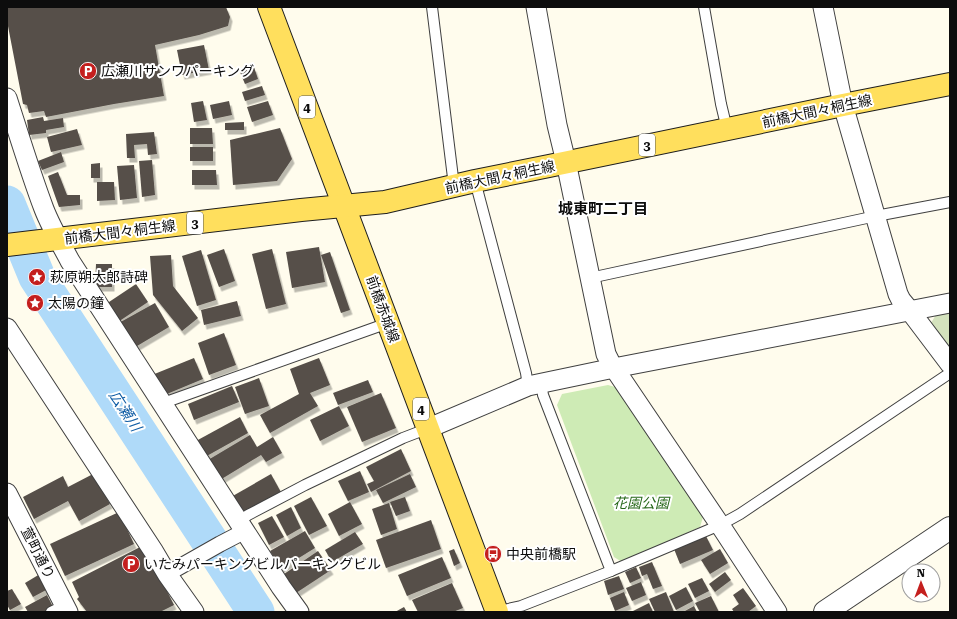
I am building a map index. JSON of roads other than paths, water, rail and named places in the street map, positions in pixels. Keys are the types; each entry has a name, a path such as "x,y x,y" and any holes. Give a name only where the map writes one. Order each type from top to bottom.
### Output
{"main road":[{"name":"前橋赤城線","path":"268,7 429,428 496,612"},
{"name":"前橋大間々桐生線","path":"52,240 301,210 385,202 475,181 950,84"},
{"name":"3","path":"7,245 52,240"}],"street":[{"path":"536,7 557,125 606,354 777,612"},
{"path":"823,7 843,105 898,294 950,364"},
{"path":"7,98 28,167 45,210 52,240 70,261 281,587 300,612"},
{"path":"429,428 535,385 614,368 950,303"},
{"path":"7,328 167,574 194,612"},
{"name":"萱町通り","path":"7,493 61,610"},
{"path":"167,574 220,544 242,526"},
{"path":"825,612 950,528"}],"lane":[{"path":"432,7 454,186"},
{"path":"704,7 721,104 727,129"},
{"path":"475,181 526,373 543,395 611,571"},
{"path":"590,278 876,216 950,202"},
{"path":"163,405 170,401 388,324"},
{"path":"496,612 521,606 611,571 720,525 740,514 950,373"},
{"path":"242,526 248,515 305,485 403,438 429,428"}],"waterway":[{"name":"広瀬川","path":"7,204 37,277 256,612"}],"place":[{"name":"広瀬川サンワパーキング","path":"88,71"},
{"name":"萩原朔太郎詩碑","path":"37,277"},
{"name":"太陽の鐘","path":"35,303"},
{"name":"中央前橋駅","path":"493,554"},
{"name":"いたみパーキングビルパーキングビル","path":"131,564"}],"district":[{"name":"城東町二丁目","path":"603,209"}],"park label":[{"name":"花園公園","path":"641,503"}]}
